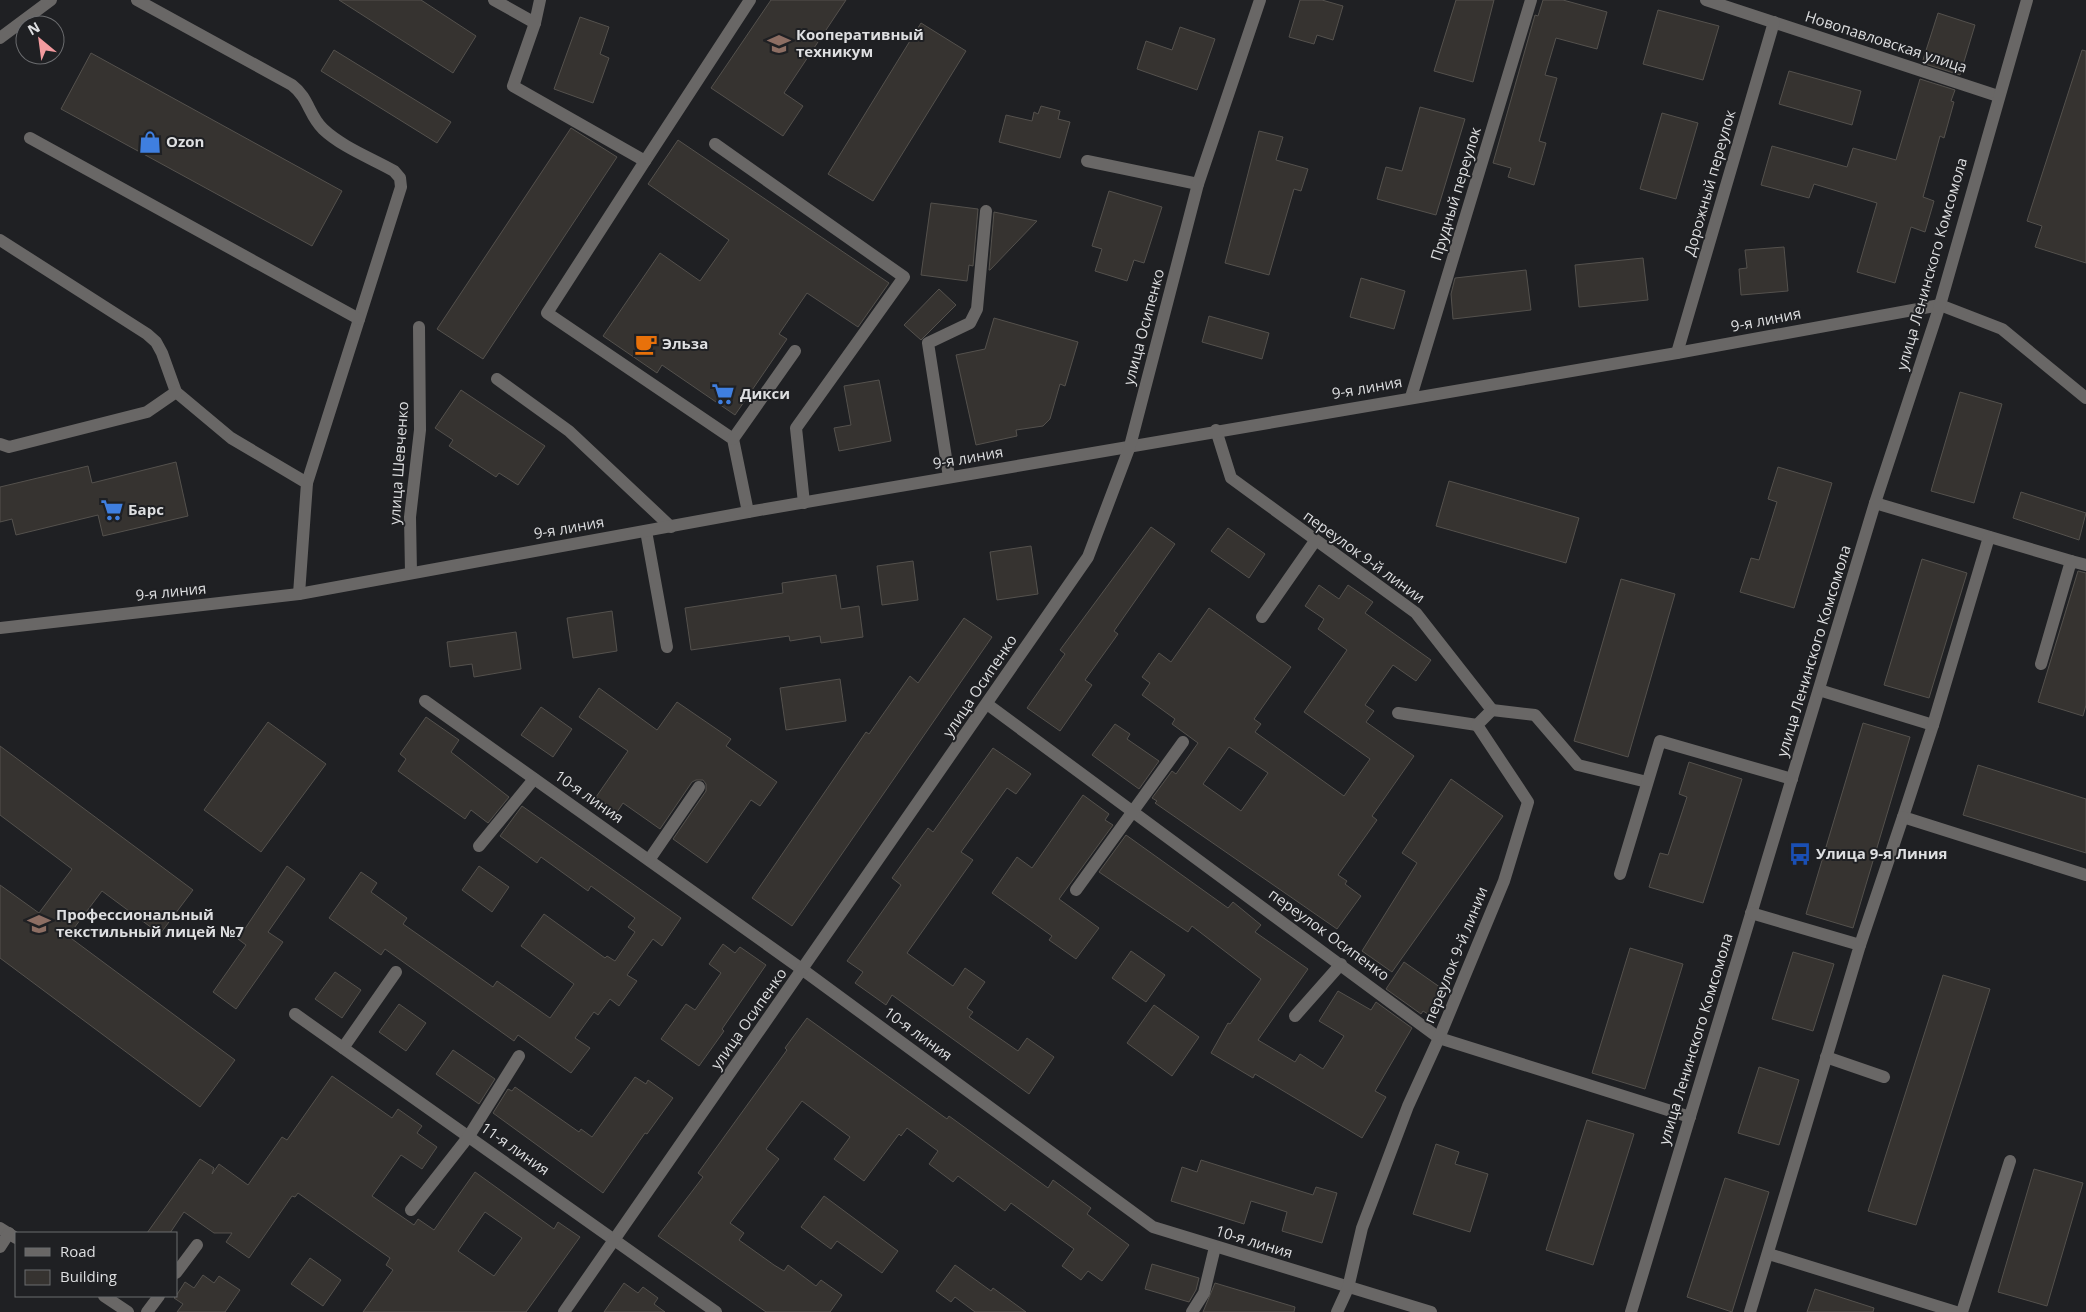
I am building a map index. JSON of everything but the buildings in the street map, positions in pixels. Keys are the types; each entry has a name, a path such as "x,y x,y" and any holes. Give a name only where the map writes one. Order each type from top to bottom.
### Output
{"street":[{"path":"0,38 51,0"},
{"path":"137,0 292,85 302,93 322,128 332,137 394,171 400,178 401,187 307,483 298,594"},
{"path":"494,0 535,24"},
{"path":"540,0 535,24 513,86 645,161"},
{"path":"748,512 732,439 547,313 750,0"},
{"name":"улица Осипенко","path":"564,1312 1088,557 1130,446 1198,184 1260,0"},
{"name":"Прудный переулок","path":"1411,397 1531,0"},
{"name":"Новопавловская улица","path":"1706,0 1998,96"},
{"name":"улица Ленинского Комсомола","path":"1632,1312 1875,503 1940,305 1998,96 2027,0"},
{"name":"Дорожный переулок","path":"1677,353 1774,22"},
{"path":"30,138 359,318"},
{"path":"715,144 904,277 796,428 804,503"},
{"path":"1087,161 1198,184"},
{"path":"949,478 928,343 970,323 977,309 986,211"},
{"path":"0,240 147,334 156,342 162,353 176,392 231,438 307,483"},
{"path":"1940,305 2002,328 2086,398"},
{"name":"9-я линия","path":"0,628 298,594 748,512 1216,430 1677,353 1940,305"},
{"name":"улица Шевченко","path":"412,573 410,517 420,430 419,326"},
{"path":"732,439 795,351"},
{"path":"497,379 569,431 671,527"},
{"path":"0,444 9,446 147,412 176,392"},
{"name":"переулок 9-й линии","path":"1216,430 1231,478 1416,613 1492,710"},
{"path":"1875,503 2086,565"},
{"path":"646,531 667,647"},
{"path":"1750,1312 1769,1254 1860,945 1933,725 1989,537"},
{"path":"1262,617 1315,541"},
{"path":"2041,664 2071,561"},
{"path":"1819,690 1933,725"},
{"name":"10-я линия","path":"425,701 803,970 1153,1227 1431,1312"},
{"name":"переулок Осипенко","path":"987,704 1439,1038 1690,1117"},
{"path":"1398,713 1477,725 1492,710 1535,715 1578,765 1647,782"},
{"name":"переулок 9-й линии","path":"1439,1038 1504,882 1528,802 1477,725"},
{"path":"1620,874 1660,741 1792,779"},
{"path":"1076,890 1184,742"},
{"path":"479,846 534,779"},
{"path":"649,860 699,787"},
{"path":"1903,817 2086,876"},
{"path":"1751,913 1860,945"},
{"path":"1295,1016 1341,964"},
{"path":"343,1048 396,972"},
{"name":"11-я линия","path":"295,1014 716,1312"},
{"path":"1337,1312 1348,1288 1362,1228 1408,1106 1439,1038"},
{"path":"411,1210 469,1136 519,1056"},
{"path":"1826,1057 1884,1077"},
{"path":"1962,1312 2010,1161"},
{"path":"0,1247 8,1233"},
{"path":"178,1270 196,1245"},
{"path":"1192,1312 1204,1293 1215,1247"},
{"path":"1769,1254 1956,1312"},
{"path":"106,1297 128,1312"},
{"path":"147,1312 158,1297"}],"place":[{"name":"Кооперативный техникум","path":"779,44"},
{"name":"Ozon","path":"150,142"},
{"name":"Эльза","path":"646,344"},
{"name":"Дикси","path":"723,394"},
{"name":"Барс","path":"112,510"},
{"name":"Улица 9-я Линия","path":"1800,854"},
{"name":"Профессиональный текстильный лицей №7","path":"39,924"}]}
